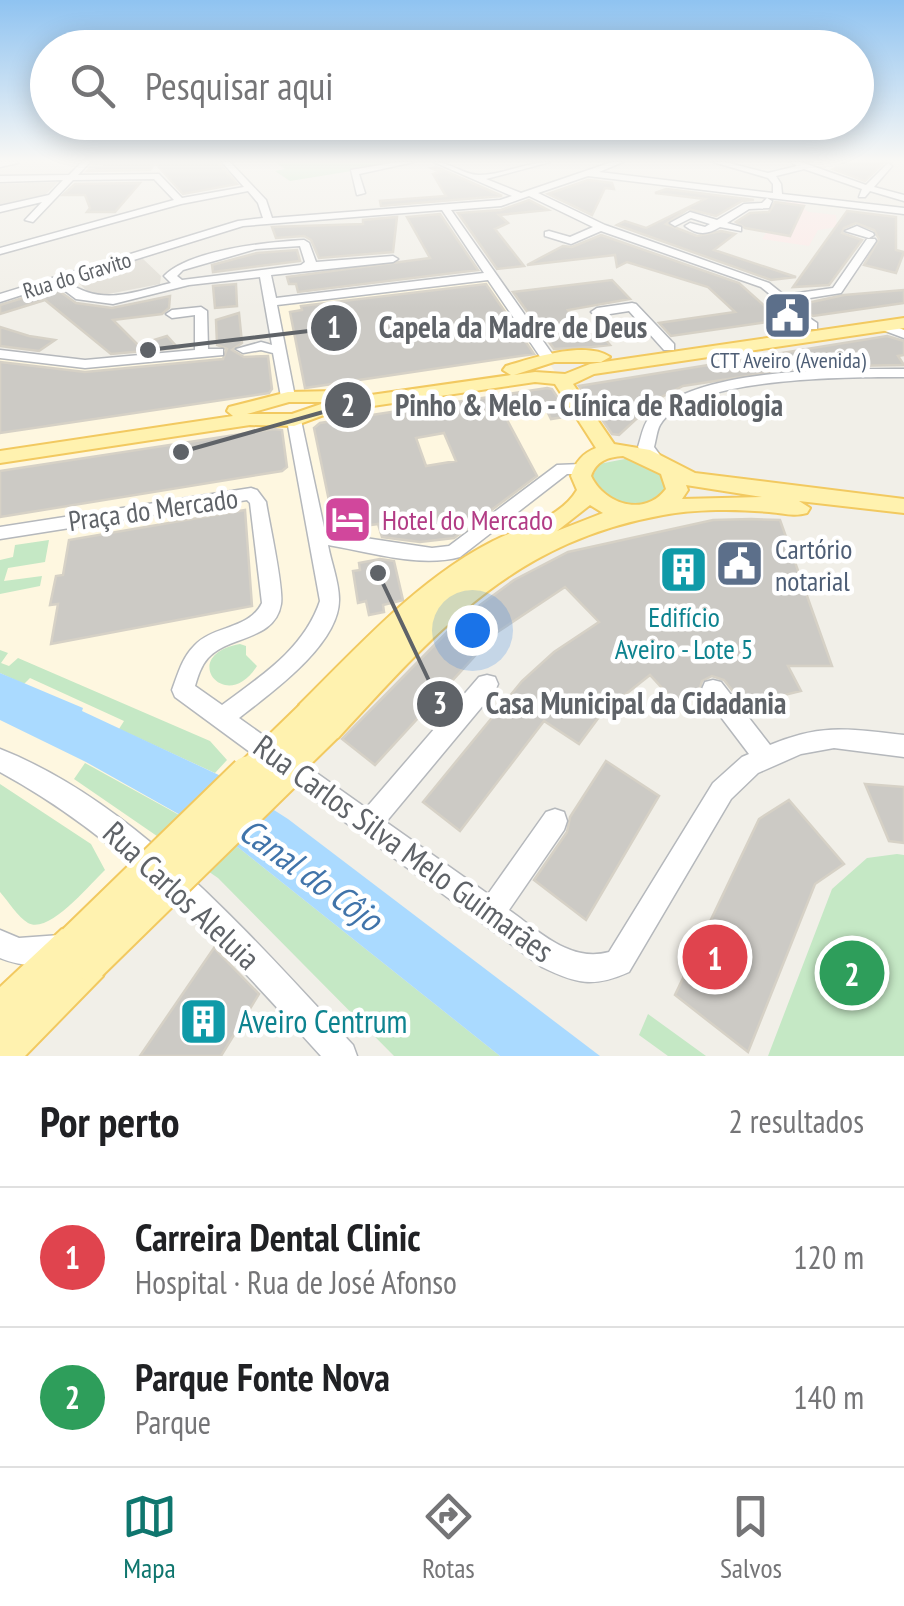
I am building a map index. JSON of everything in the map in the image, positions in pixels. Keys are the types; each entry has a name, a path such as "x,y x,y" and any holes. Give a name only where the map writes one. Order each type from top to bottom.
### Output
{"main road":[{"path":"0,446 250,409 346,405 536,377 558,369 808,322 904,312"},
{"path":"558,369 590,369 904,323"},
{"path":"558,369 608,451"},
{"path":"0,457 250,420 291,409"},
{"path":"318,721 402,621 468,566 583,501 585,480 596,455 608,451 639,452 688,479 904,506"},
{"path":"662,464 677,490 663,507"},
{"path":"585,480 596,500 627,512"},
{"path":"0,1013 78,951 318,721 484,578 574,530 627,512 663,507 768,504 904,521"},
{"path":"0,1054 78,951"}],"street":[{"path":"19,211 50,240"},
{"path":"30,220 39,211"},
{"path":"0,251 148,211"},
{"path":"266,211 268,220"},
{"name":"Rua do Gravito","path":"0,298 224,228 268,220 386,211"},
{"path":"447,211 558,369"},
{"path":"563,211 600,228 804,296"},
{"path":"713,229 739,211"},
{"path":"675,223 690,215 713,229"},
{"path":"690,226 737,228"},
{"path":"550,234 570,241 600,228"},
{"path":"765,285 785,303 836,291 866,237"},
{"path":"185,240 211,259"},
{"path":"179,284 170,276 173,271 255,246 296,241 305,244 311,262 308,266"},
{"path":"59,281 80,297 118,300 179,284 393,259"},
{"path":"223,717 308,645 326,621 330,601 265,273"},
{"path":"271,302 491,276"},
{"path":"597,312 632,308 669,347"},
{"path":"172,314 201,311 202,354"},
{"path":"884,326 904,334"},
{"path":"243,348 279,344"},
{"path":"0,354 85,364 218,352"},
{"path":"662,464 646,447 650,424 665,409 706,391 805,375 904,373"},
{"path":"318,537 432,555 454,552 563,469 585,480"},
{"name":"Praça do Mercado","path":"0,533 251,494 258,502 272,603 268,616 260,624 210,641 198,650 183,690 223,717"},
{"path":"368,824 487,684"},
{"path":"713,689 766,758 799,744 834,738 882,740 904,746"},
{"name":"Rua Carlos Silva Melo Guimarães","path":"223,717 552,956 588,971 619,962 722,791 750,765 766,758"},
{"name":"Rua Carlos Aleluia","path":"0,760 108,822 212,916 342,1056"},
{"path":"491,913 555,820"},
{"path":"0,944 19,952 78,951"}],"shaded area":[{"path":"780,211 836,215 837,227 818,230 809,246 762,239"},
{"path":"142,258 161,276 160,284 103,295 88,292 75,279"},
{"path":"491,276 608,451 597,455 587,491 0,1013 0,354 66,362 261,346 274,340 271,302"}],"green space":[{"path":"630,458 654,469 665,482 666,489 653,502 617,501 596,486 592,477 599,464"},
{"path":"49,540 45,562 8,568 4,581 42,576 40,586 0,594 0,560 13,557 15,545"},
{"path":"246,646 246,655 257,666 245,680 221,684 213,678 212,659 221,650"},
{"path":"0,650 8,653 1,663 9,666 18,658 210,741 227,760 215,773 119,729 124,721 30,678 24,684 0,673"},
{"path":"85,763 239,848 500,1056 394,1056 218,878 74,779"},
{"path":"0,784 91,844 105,870 47,922 28,923 0,892"},
{"path":"904,855 904,1056 768,1056 832,889 867,858"},
{"path":"648,1014 706,1056 668,1056 639,1035"}],"water":[{"name":"Canal do Côjo","path":"0,673 83,708 82,711 221,776 288,819 600,1056 500,1056 239,848 86,762 0,720"}],"building":[{"path":"535,211 499,215 508,223 495,229 524,266 497,269 458,213"},
{"path":"685,211 666,224 697,236 721,231 735,234 714,250 796,277 771,280 617,225 625,221 646,228"},
{"path":"697,211 724,211 716,216"},
{"path":"802,211 790,236 745,228 736,222 750,213"},
{"path":"847,211 896,217 896,250 904,252 896,273 864,265 879,239 874,230 856,223 842,233 862,240 829,285 793,287"},
{"path":"440,214 478,270 298,292 296,284 289,284 287,277 430,258 407,217"},
{"path":"397,217 393,252 319,258 311,240 304,236 276,238 272,227 363,224 363,220"},
{"path":"601,235 739,283 768,309 780,307 789,314 798,305 844,295 904,290 904,303 813,316 801,309 794,318 671,336 659,323 735,312 708,287 627,262 617,267 615,255 527,265 563,246 572,247"},
{"path":"297,250 300,261 213,272 212,265 257,253"},
{"path":"612,280 630,299 568,310 587,335 600,333 610,345 554,349 513,292"},
{"path":"236,284 237,306 215,308 213,286"},
{"path":"486,284 534,354 305,388 290,312 302,310 301,306"},
{"path":"55,288 76,303 112,308 170,296 169,308 162,314 113,320 138,345 167,336 178,348 111,354 45,300 0,314 0,305"},
{"path":"239,313 242,343 232,350 244,357 268,356 272,389 269,393 0,433 0,362 85,372 223,359 227,349 217,345 216,320"},
{"path":"0,327 55,340 39,351 0,346"},
{"path":"887,336 904,341 904,355 898,356 904,365 844,366 839,362 683,386 638,405 644,412 619,435 612,434 579,386"},
{"path":"547,388 552,389 570,416 551,419 547,411 506,418 537,476 454,538 420,542 382,537 378,524 335,530 314,428 320,423","holes":["444,433 456,461 426,466 416,438"]},
{"path":"282,430 287,467 282,471 0,517 0,471"},
{"path":"245,510 252,606 51,644 58,604 50,605 56,576 63,575 69,540"},
{"path":"713,520 780,520 832,666 788,666 801,691 744,705 724,680 712,676 702,681 699,692 674,701 650,675 602,713 579,744 544,721 460,831 423,802 522,681 554,652 599,622 565,587 496,633 375,765 342,739 457,622 514,580 568,552"},
{"path":"394,561 403,600 383,605 384,612 369,615 366,601 358,603 353,571 360,570 359,563"},
{"path":"606,761 659,796 586,920 534,880 567,832 570,817"},
{"path":"865,784 904,787 904,843 889,841"},
{"path":"789,800 844,864 815,884 748,1052 675,995 759,819"},
{"name":"Aveiro Centrum","path":"214,948 259,994 221,1056 140,1056"}],"place":[{"name":"CTT Aveiro (Avenida)","path":"788,316"},
{"name":"Capela da Madre de Deus","path":"148,350"},
{"name":"Pinho & Melo - Clínica de Radiologia","path":"181,452"},
{"name":"Hotel do Mercado","path":"347,519"},
{"name":"Cartório notarial","path":"740,564"},
{"name":"Edifício Aveiro - Lote 5","path":"684,569"},
{"name":"Casa Municipal da Cidadania","path":"378,573"},
{"name":"Carreira Dental Clinic","path":"715,957"},
{"name":"Parque Fonte Nova","path":"852,973"},
{"name":"Aveiro Centrum","path":"203,1021"}]}
